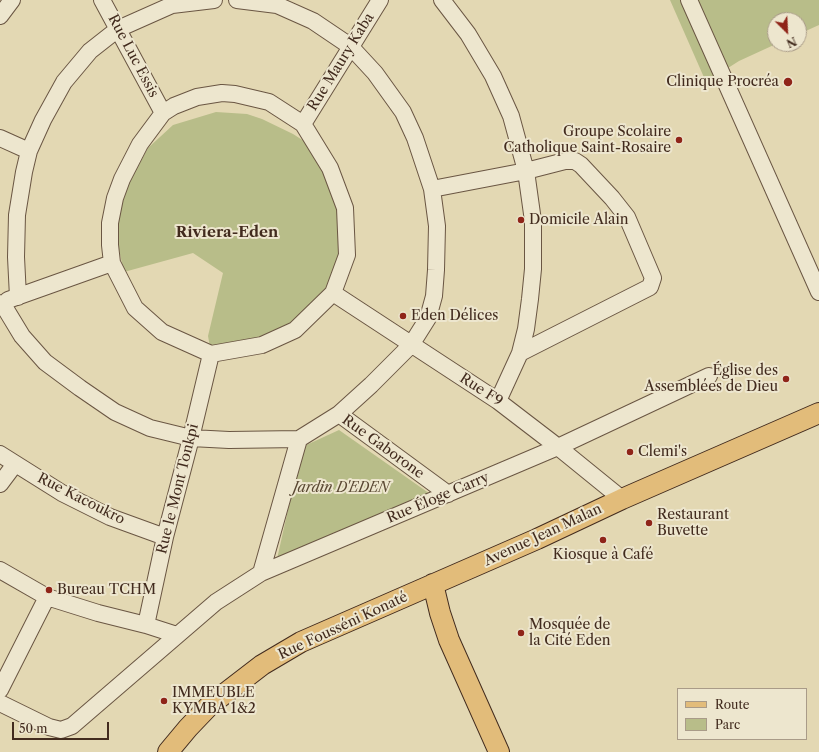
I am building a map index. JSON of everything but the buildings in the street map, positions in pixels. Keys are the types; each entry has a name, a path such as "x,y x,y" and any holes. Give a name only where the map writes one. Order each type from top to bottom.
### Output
{"main road":[{"name":"Avenue Jean Malan","path":"433,584 819,413"},
{"name":"Rue Fousséni Konaté","path":"168,752 210,704 262,664 301,642 433,584"},
{"path":"433,584 449,640 499,752"}],"street":[{"path":"0,16 12,0"},
{"name":"Rue Luc Essis","path":"102,0 163,113"},
{"path":"18,297 16,257 17,215 29,151 43,120 64,82 90,51 118,29 172,5 214,0"},
{"path":"112,263 1,303 22,336 45,362 80,388 115,412 150,428 191,438 230,440 299,439 338,414 371,385 411,345 428,318 434,296 437,226 432,189 415,138 403,112 375,73 350,46 313,21 276,5 237,0"},
{"name":"Rue Maury Kaba","path":"303,124 350,46 380,0"},
{"path":"442,0 468,34 493,76 512,116 526,171 533,220 533,269 526,329 520,353 498,401"},
{"path":"689,0 819,292"},
{"path":"222,93 235,94 269,102 303,124 330,168 344,208 347,255 332,293 295,330 262,345 210,354 162,332 135,308 112,263 110,223 115,198 140,144 163,113 174,106 197,97 222,93"},
{"path":"0,138 29,151"},
{"path":"432,189 526,171 565,161 575,161 581,165 612,198 627,217 653,278 650,287 520,353"},
{"name":"Rue F9","path":"332,293 498,401 622,499"},
{"name":"Rue le Mont Tonkpi","path":"146,625 165,537 191,438 210,354"},
{"name":"Rue Éloge Carry","path":"0,704 50,727 61,730 72,726 216,602 261,573 558,447 709,376"},
{"name":"Rue Gaborone","path":"338,414 448,494"},
{"path":"261,573 299,439"},
{"name":"Rue Kacoukro","path":"0,454 62,493 110,517 165,537"},
{"path":"0,484 15,464"},
{"path":"0,570 47,597 177,635"},
{"path":"0,690 47,597"}],"green space":[{"path":"670,0 819,0 819,25 807,30 807,12 767,12 767,48 739,61 706,82"},
{"path":"216,112 247,114 262,119 304,141 325,170 339,209 341,254 330,286 291,325 260,342 210,347 208,336 223,273 193,253 124,272 117,241 118,216 129,183 148,148 173,125"},
{"name":"Jardin D'EDEN","path":"339,430 433,496 275,568 302,447"}],"place":[{"name":"Clinique Procréa","path":"788,82"},
{"name":"Groupe Scolaire Catholique Saint-Rosaire","path":"679,140"},
{"name":"Domicile Alain","path":"521,220"},
{"name":"Eden Délices","path":"403,316"},
{"name":"Église des Assemblées de Dieu","path":"786,379"},
{"name":"Clemi's","path":"630,452"},
{"name":"Restaurant Buvette","path":"649,523"},
{"name":"Kiosque à Café","path":"603,540"},
{"name":"Bureau TCHM","path":"49,590"},
{"name":"Mosquée de la Cité Eden","path":"521,633"},
{"name":"IMMEUBLE KYMBA 1&2","path":"164,701"}],"district":[{"name":"Riviera-Eden","path":"227,233"}]}
